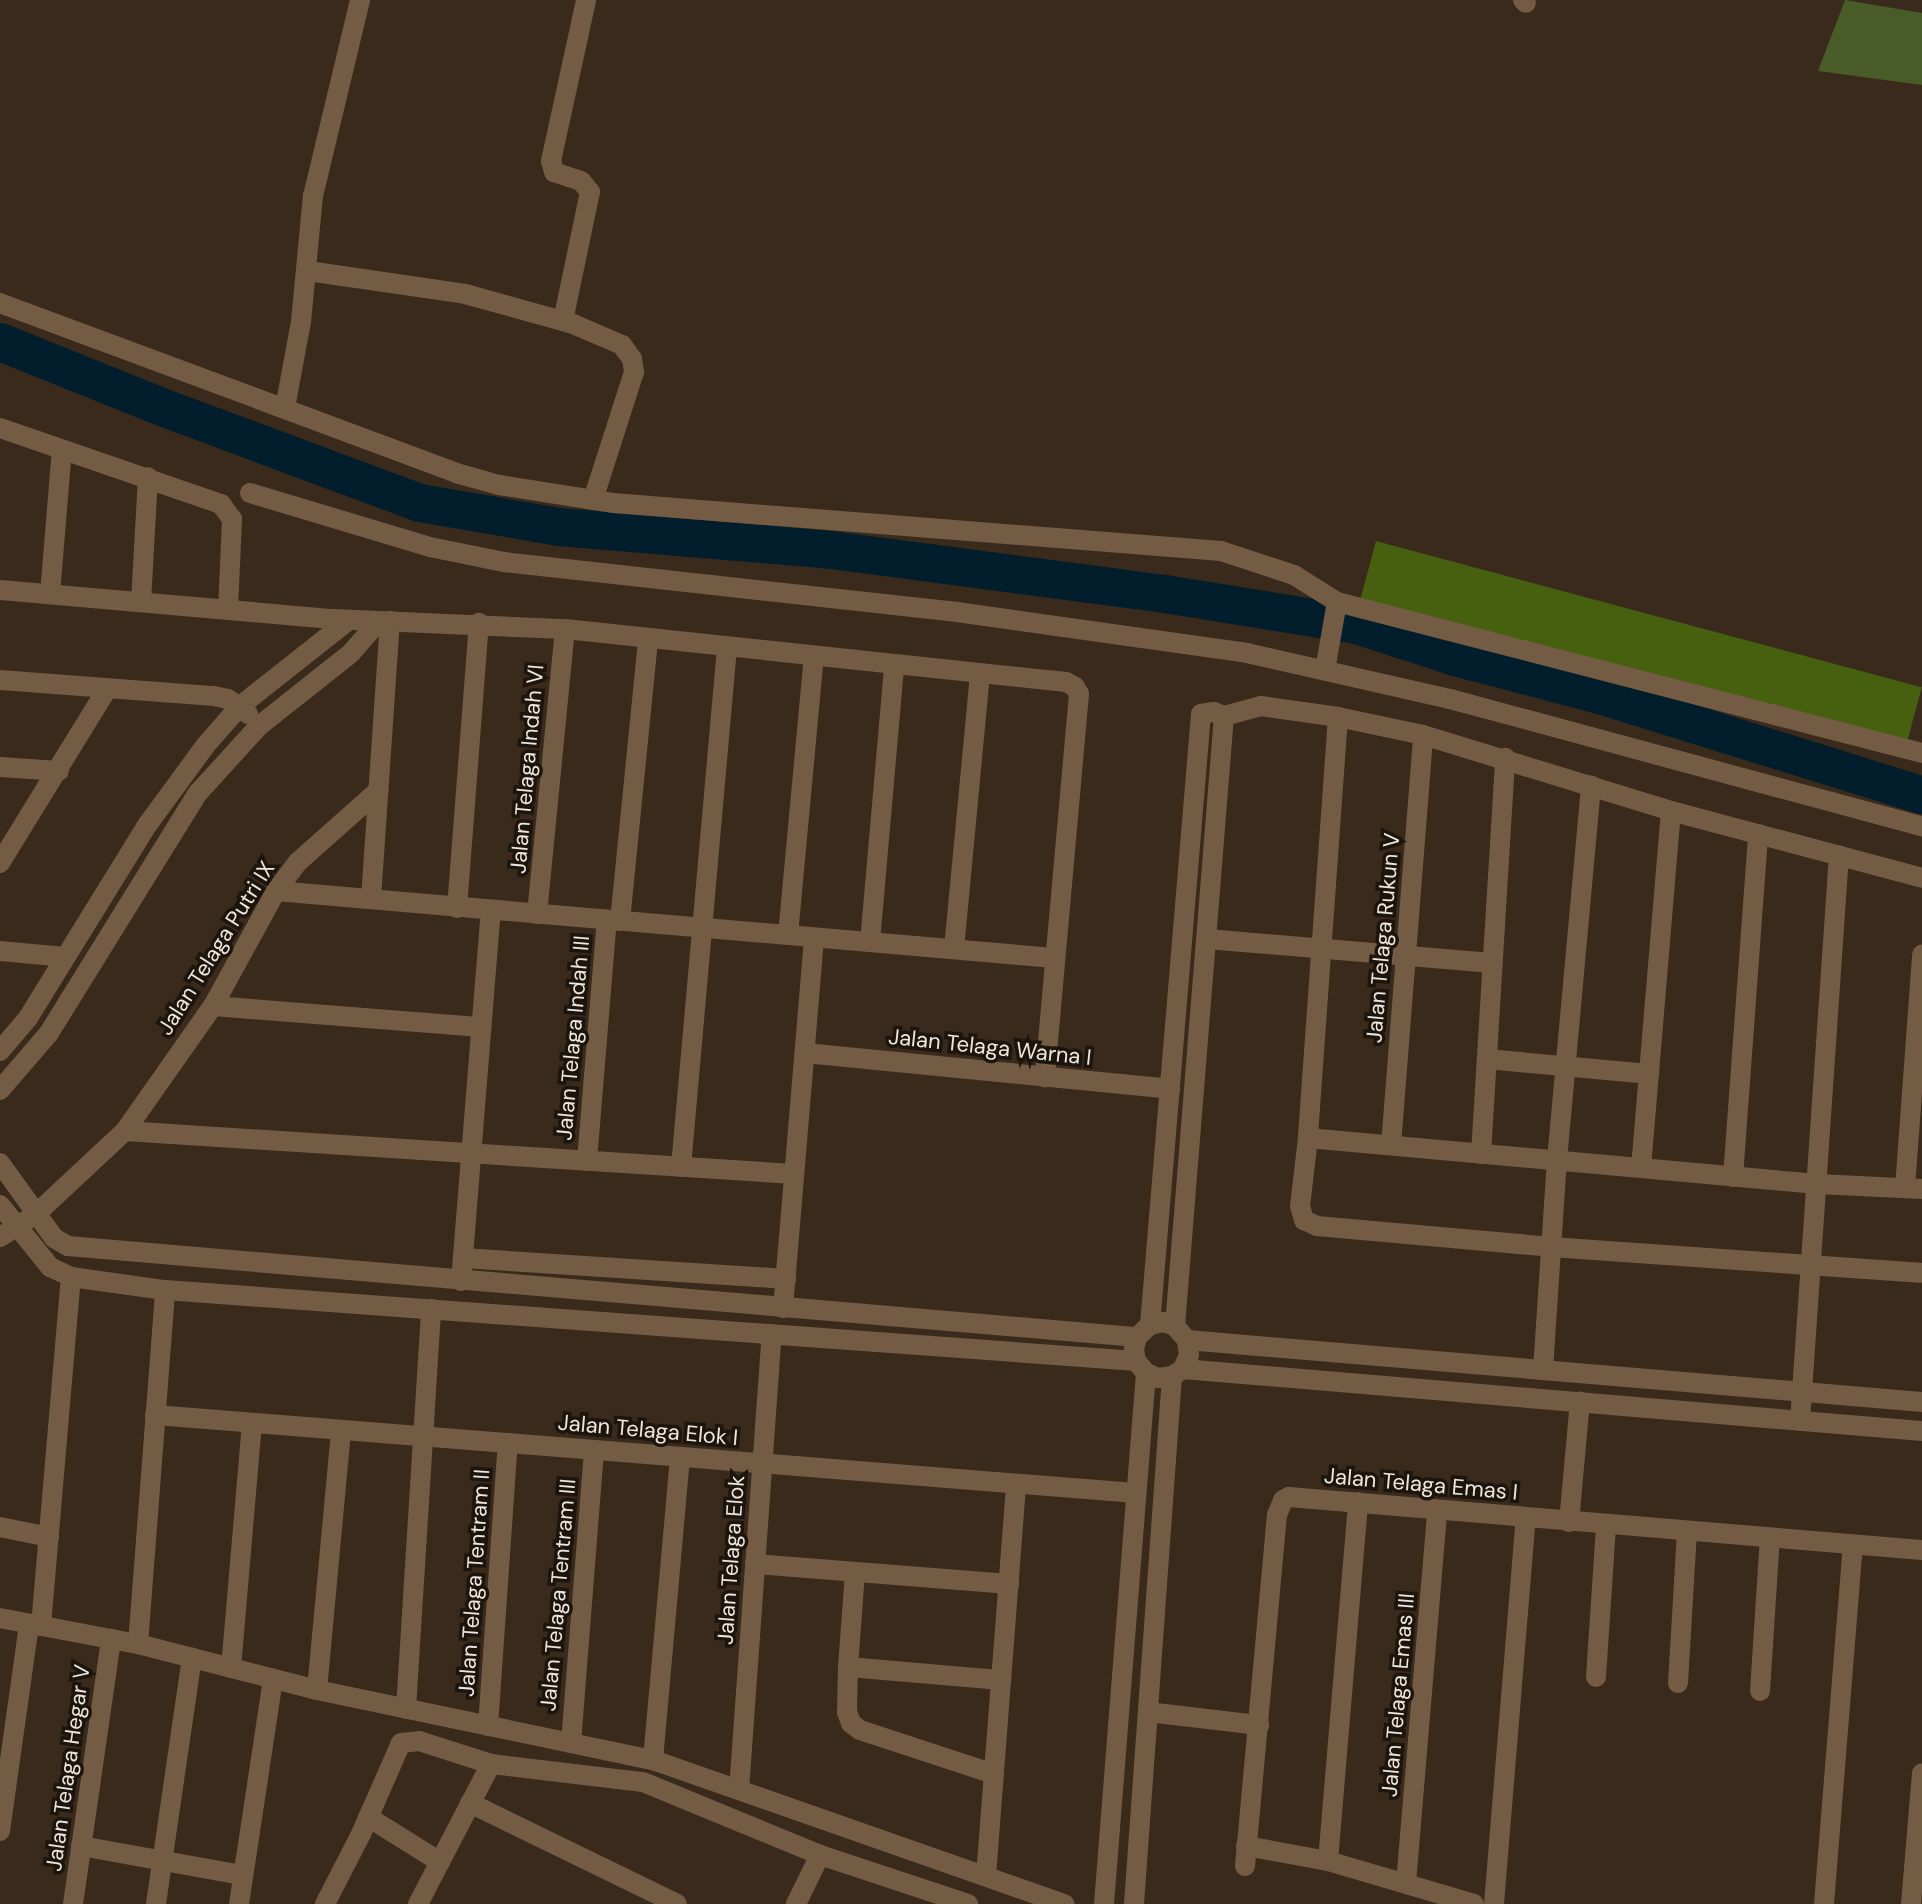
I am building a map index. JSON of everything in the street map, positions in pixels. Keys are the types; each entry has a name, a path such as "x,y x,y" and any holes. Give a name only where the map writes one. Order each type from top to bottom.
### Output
{"street":[{"path":"285,408 308,271 313,196 360,0"},
{"path":"563,321 590,192 581,181 554,172 551,161 586,0"},
{"path":"308,271 465,294 563,321 622,345 632,359 634,372 593,500"},
{"path":"0,303 481,481 523,491 593,500 1221,551 1294,575 1334,609 1922,753"},
{"path":"0,428 221,504 232,519 228,609"},
{"path":"50,594 62,449"},
{"path":"141,602 148,477"},
{"path":"250,493 430,547 504,562 1148,636 1325,660 1450,699 1922,826"},
{"path":"0,590 349,620 479,623 565,629 1066,682 1075,687 1079,694 1045,1077"},
{"path":"1325,660 1334,609"},
{"path":"0,1051 28,1018 177,782 240,706 349,620"},
{"path":"0,1090 49,1033 198,793 259,726 351,653 384,622"},
{"path":"371,899 379,790 384,622"},
{"path":"457,908 479,623"},
{"name":"Jalan Telaga Indah VI","path":"537,914 565,629"},
{"name":"Jalan Telaga Indah III","path":"587,1161 648,638"},
{"path":"681,1167 727,647"},
{"path":"788,935 814,656"},
{"path":"870,942 894,665"},
{"path":"954,949 980,675"},
{"path":"0,680 188,692 228,699 240,706 259,726"},
{"path":"2,857 59,771 107,689"},
{"path":"1104,1904 1136,1493 1141,1367 1134,1349 1144,1331 1170,1089 1198,717 1214,712 1224,716 1261,706 1338,717 1423,735 1671,811 1922,878"},
{"path":"1134,1904 1177,1372 1189,1355 1181,1333 1224,716"},
{"path":"1338,717 1308,1138 1299,1212 1310,1224 1551,1247 1920,1273"},
{"name":"Jalan Telaga Rukun V","path":"1391,1145 1423,735"},
{"path":"1481,1154 1505,758"},
{"path":"0,767 59,771"},
{"path":"1543,1370 1557,1160 1568,1068 1591,786"},
{"name":"Jalan Telaga Putri IX","path":"8,1232 36,1214 125,1131 213,1006 276,891 320,839 379,790"},
{"path":"1641,1168 1671,811"},
{"path":"1733,1177 1758,834"},
{"path":"1800,1421 1839,855"},
{"path":"276,891 1054,958"},
{"path":"461,1281 491,910"},
{"path":"783,1308 814,938"},
{"path":"1207,939 1492,963"},
{"path":"0,951 65,957"},
{"path":"1308,1138 1733,1177 1914,1189 1922,955"},
{"path":"213,1006 481,1027"},
{"name":"Jalan Telaga Warna I","path":"805,1053 1170,1089"},
{"path":"1487,1059 1649,1074"},
{"path":"125,1131 794,1174"},
{"path":"0,1163 54,1238 68,1246 783,1308 1144,1331 1163,1322 1181,1333 1543,1370 1922,1402"},
{"path":"0,1205 8,1232 50,1267 71,1277 165,1290 772,1334 1141,1367 1158,1378 1177,1372 1922,1431"},
{"path":"463,1258 786,1279"},
{"path":"0,1831 49,1537 71,1277"},
{"path":"138,1644 165,1290"},
{"path":"406,1709 431,1309"},
{"name":"Jalan Telaga Elok","path":"739,1790 772,1334"},
{"path":"1569,1522 1580,1402"},
{"name":"Jalan Telaga Elok I","path":"155,1415 1136,1493"},
{"path":"231,1668 252,1423"},
{"path":"317,1690 341,1430"},
{"name":"Jalan Telaga Tentram II","path":"488,1726 508,1443"},
{"name":"Jalan Telaga Tentram III","path":"571,1743 594,1450"},
{"path":"653,1760 680,1457"},
{"path":"986,1876 1016,1484"},
{"name":"Jalan Telaga Emas I","path":"1328,1861 1245,1856 1279,1508 1283,1500 1296,1496 1437,1511 1922,1550"},
{"path":"1358,1502 1328,1861 1474,1904"},
{"name":"Jalan Telaga Emas III","path":"1406,1883 1437,1511"},
{"path":"1494,1904 1526,1518"},
{"path":"1596,1677 1606,1525"},
{"path":"0,1527 49,1537"},
{"path":"1678,1683 1687,1531"},
{"path":"1760,1691 1770,1538"},
{"path":"1824,1904 1853,1545"},
{"path":"755,1564 1009,1584"},
{"path":"855,1572 848,1667 847,1712 851,1723 860,1730 994,1774"},
{"path":"0,1618 138,1644 317,1690 653,1760 1065,1904"},
{"name":"Jalan Telaga Hegar V","path":"73,1904 111,1639"},
{"path":"156,1904 192,1658"},
{"path":"848,1667 1001,1680"},
{"path":"239,1904 273,1679"},
{"path":"1148,1712 1259,1725"},
{"path":"325,1904 401,1743 408,1739 491,1764 643,1782 929,1898 968,1904"},
{"path":"418,1904 491,1764"},
{"path":"1911,1904 1922,1773"},
{"path":"470,1803 677,1904"},
{"path":"368,1817 440,1862"},
{"path":"81,1846 242,1875"},
{"path":"796,1904 820,1855"}],"green space":[{"path":"1845,0 1922,13 1922,85 1818,71"},
{"path":"1376,541 1922,687 1906,745 1360,599"}],"waterway":[{"path":"0,342 167,409 420,503 559,527 831,550 1165,594 1356,625 1455,657 1600,695 1922,795"}]}
